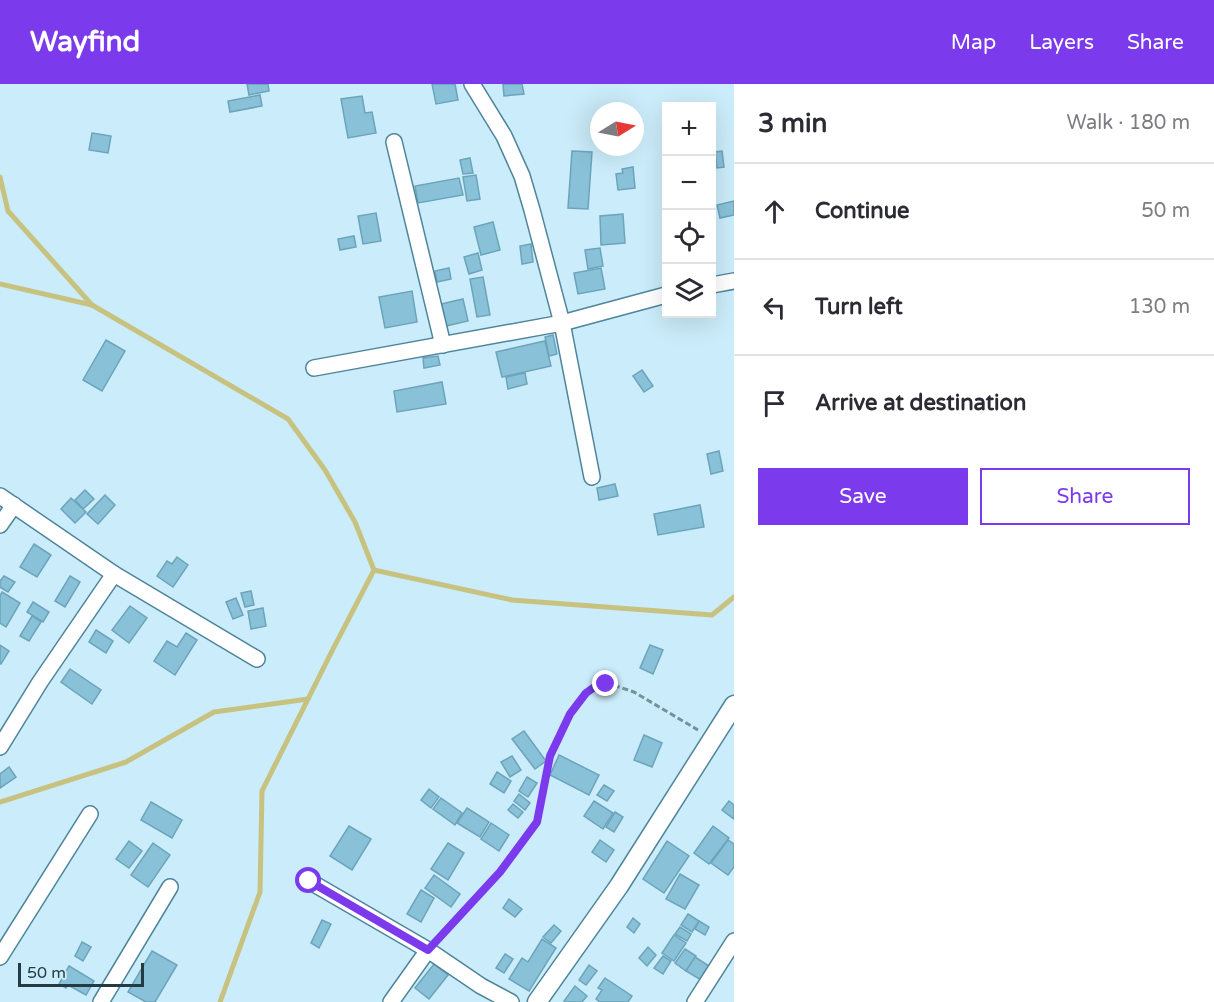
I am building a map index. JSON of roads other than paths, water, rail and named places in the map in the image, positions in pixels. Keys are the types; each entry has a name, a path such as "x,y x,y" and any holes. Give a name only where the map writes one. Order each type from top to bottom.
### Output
{"street":[{"path":"472,84 504,136 522,176 562,323 592,477"},
{"path":"393,142 443,345"},
{"path":"716,284 734,281"},
{"path":"314,368 562,323 662,297"},
{"path":"0,496 114,574 257,659"},
{"path":"0,525 14,505"},
{"path":"0,747 40,682 114,574"},
{"path":"537,1002 619,886 734,705"},
{"path":"0,957 90,814"},
{"path":"309,881 428,950 481,986 511,1002"},
{"path":"101,1002 170,886"},
{"path":"695,1002 734,941"},
{"path":"391,1002 428,950"}],"waterway":[{"path":"0,177 8,211 92,305 288,419 325,470 355,522 374,570 512,600 712,615 734,597"},
{"path":"0,284 92,305"},
{"path":"220,1002 260,892 262,791 374,570"},
{"path":"0,802 126,762 214,712 308,699"}]}
